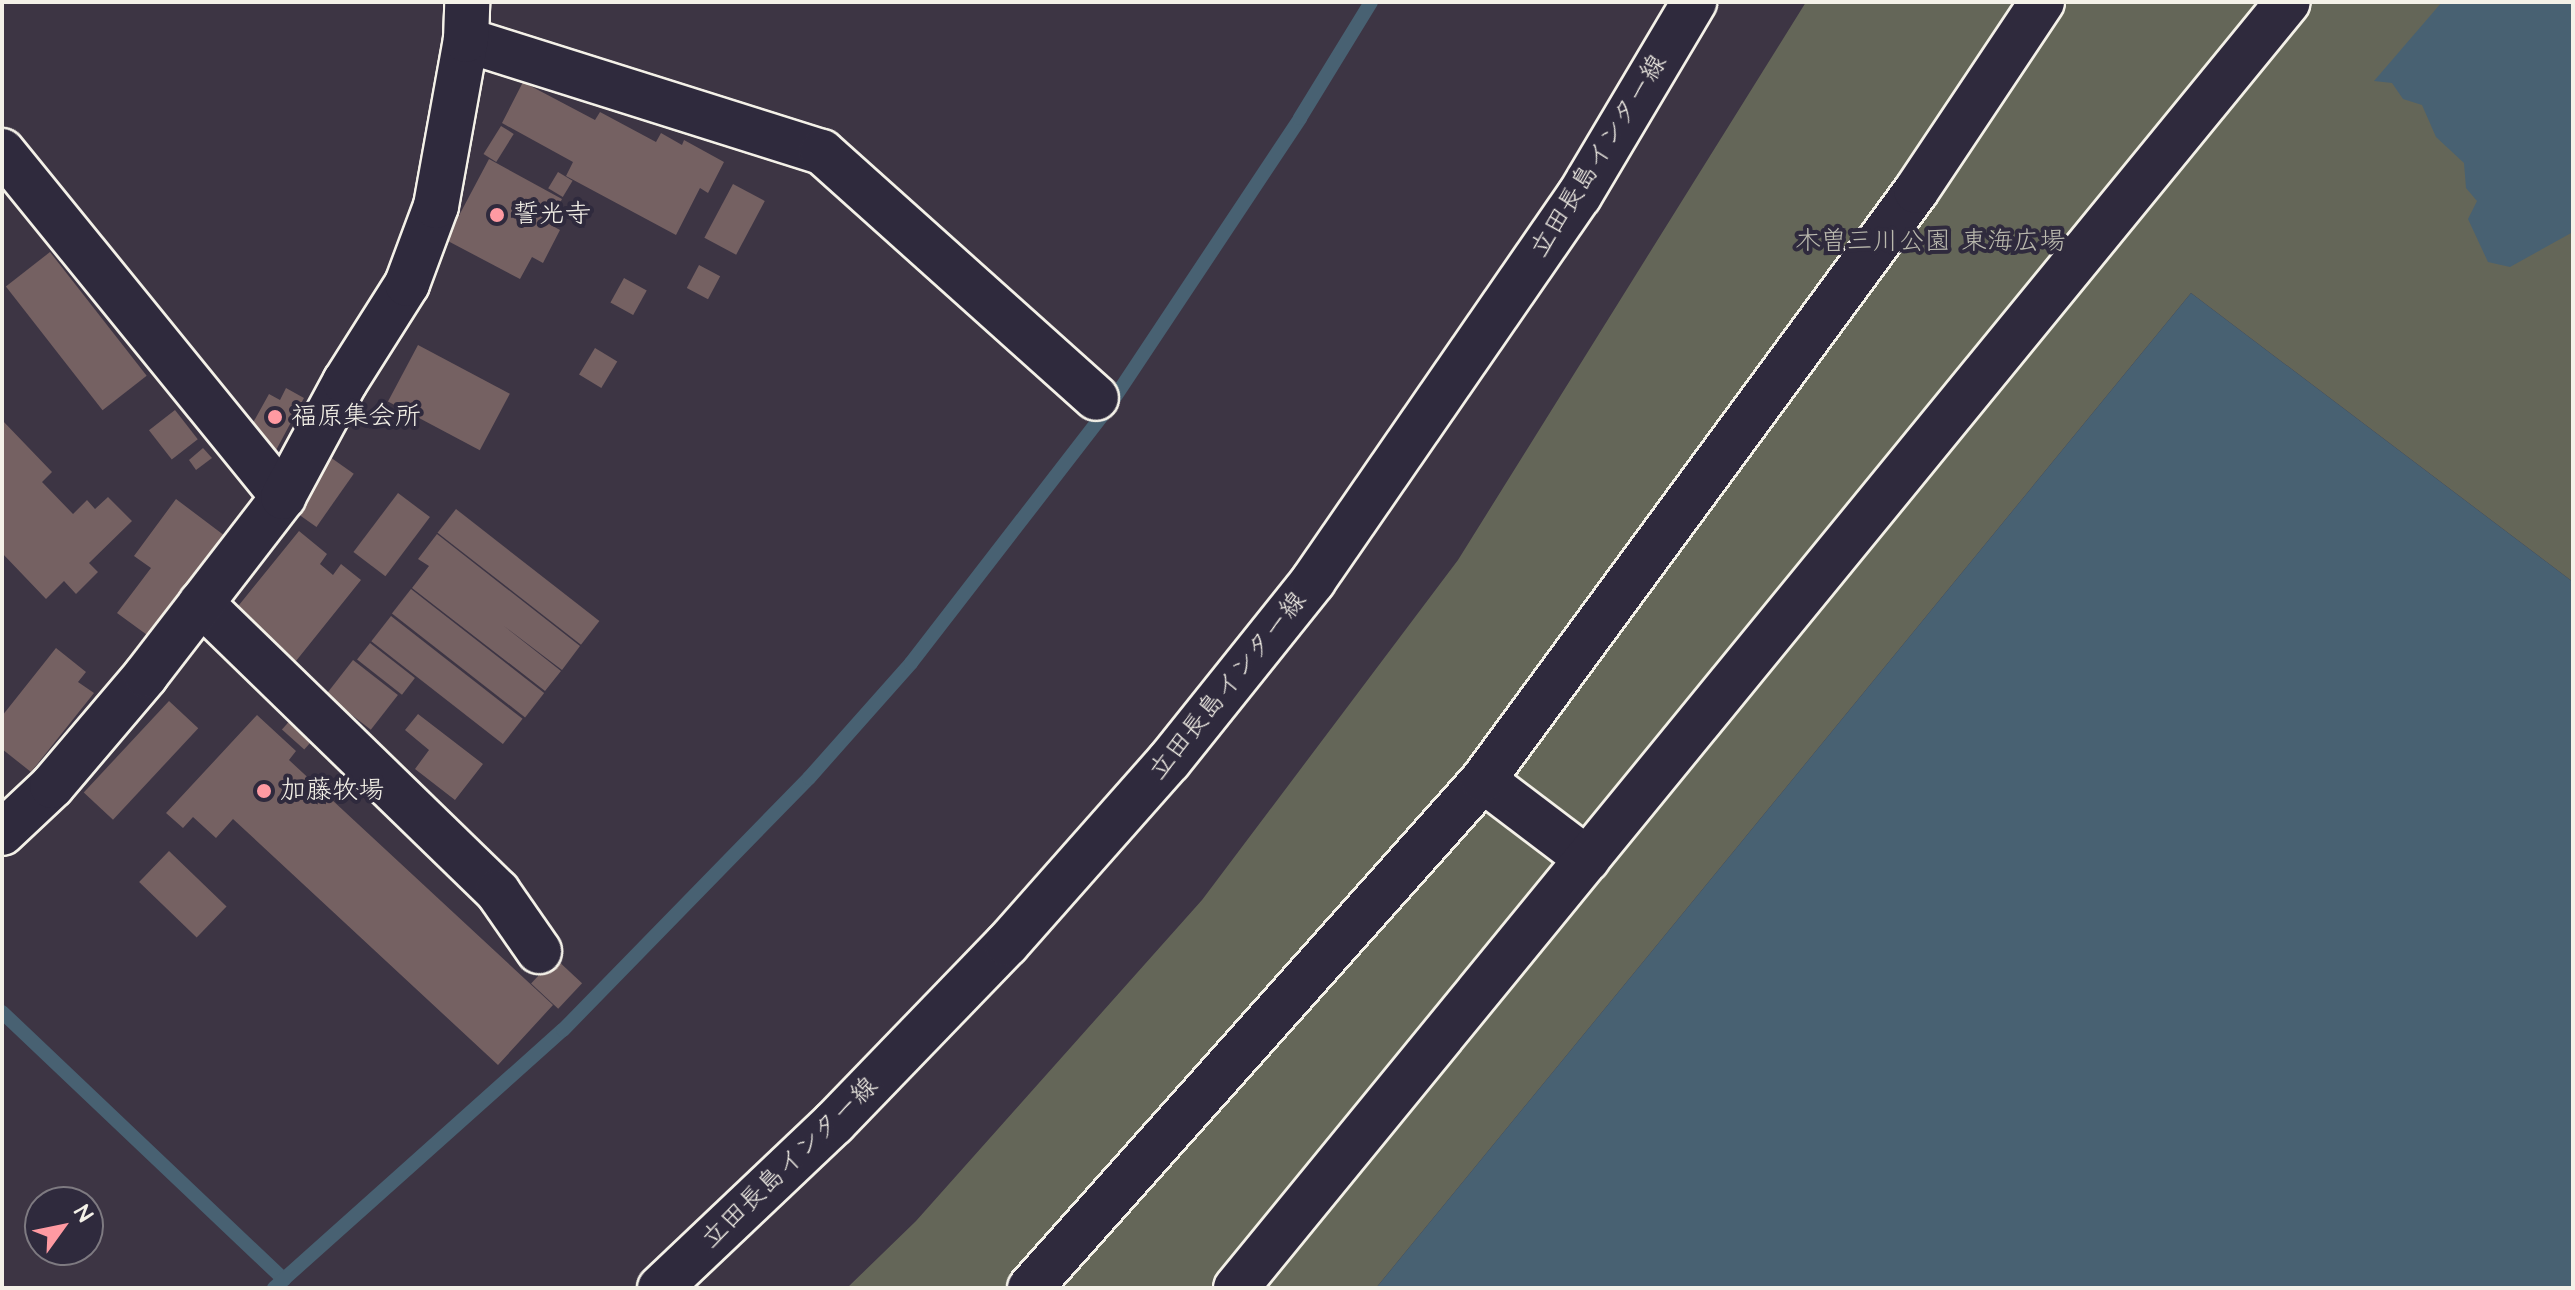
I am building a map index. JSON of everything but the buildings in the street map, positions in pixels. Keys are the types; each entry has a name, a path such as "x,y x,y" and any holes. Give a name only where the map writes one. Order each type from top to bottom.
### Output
{"street":[{"name":"立田長島インター線","path":"660,1288 834,1123 975,978 1169,761 1322,568 1579,196 1694,2"},
{"path":"1030,1288 1483,780 1916,191 2042,2"},
{"path":"1236,1288 2288,2"},
{"path":"2,833 52,786 283,497 345,382 407,284 436,206 466,21 822,152 1096,398"},
{"path":"2,151 283,497"},
{"path":"201,603 498,892 539,951"},
{"path":"1483,780 1587,859"}],"green space":[{"name":"木曽三川公園 東海広場","path":"1806,2 2573,2 2573,582 2191,293 1376,1288 847,1288 916,1221 1202,900 1458,560"}],"water":[{"path":"2442,2 2573,2 2573,232 2510,267 2488,262 2468,219 2477,201 2466,188 2464,163 2436,137 2422,105 2403,99 2392,83 2374,81"},
{"path":"2191,293 2573,582 2573,1288 1376,1288"}],"waterway":[{"path":"274,1288 563,1030 809,778 911,663 1107,409 1300,118 1371,2"},
{"path":"2,1012 284,1280"}],"place":[{"name":"誓光寺","path":"497,215"},
{"name":"福原集会所","path":"275,417"},
{"name":"加藤牧場","path":"264,791"}]}
